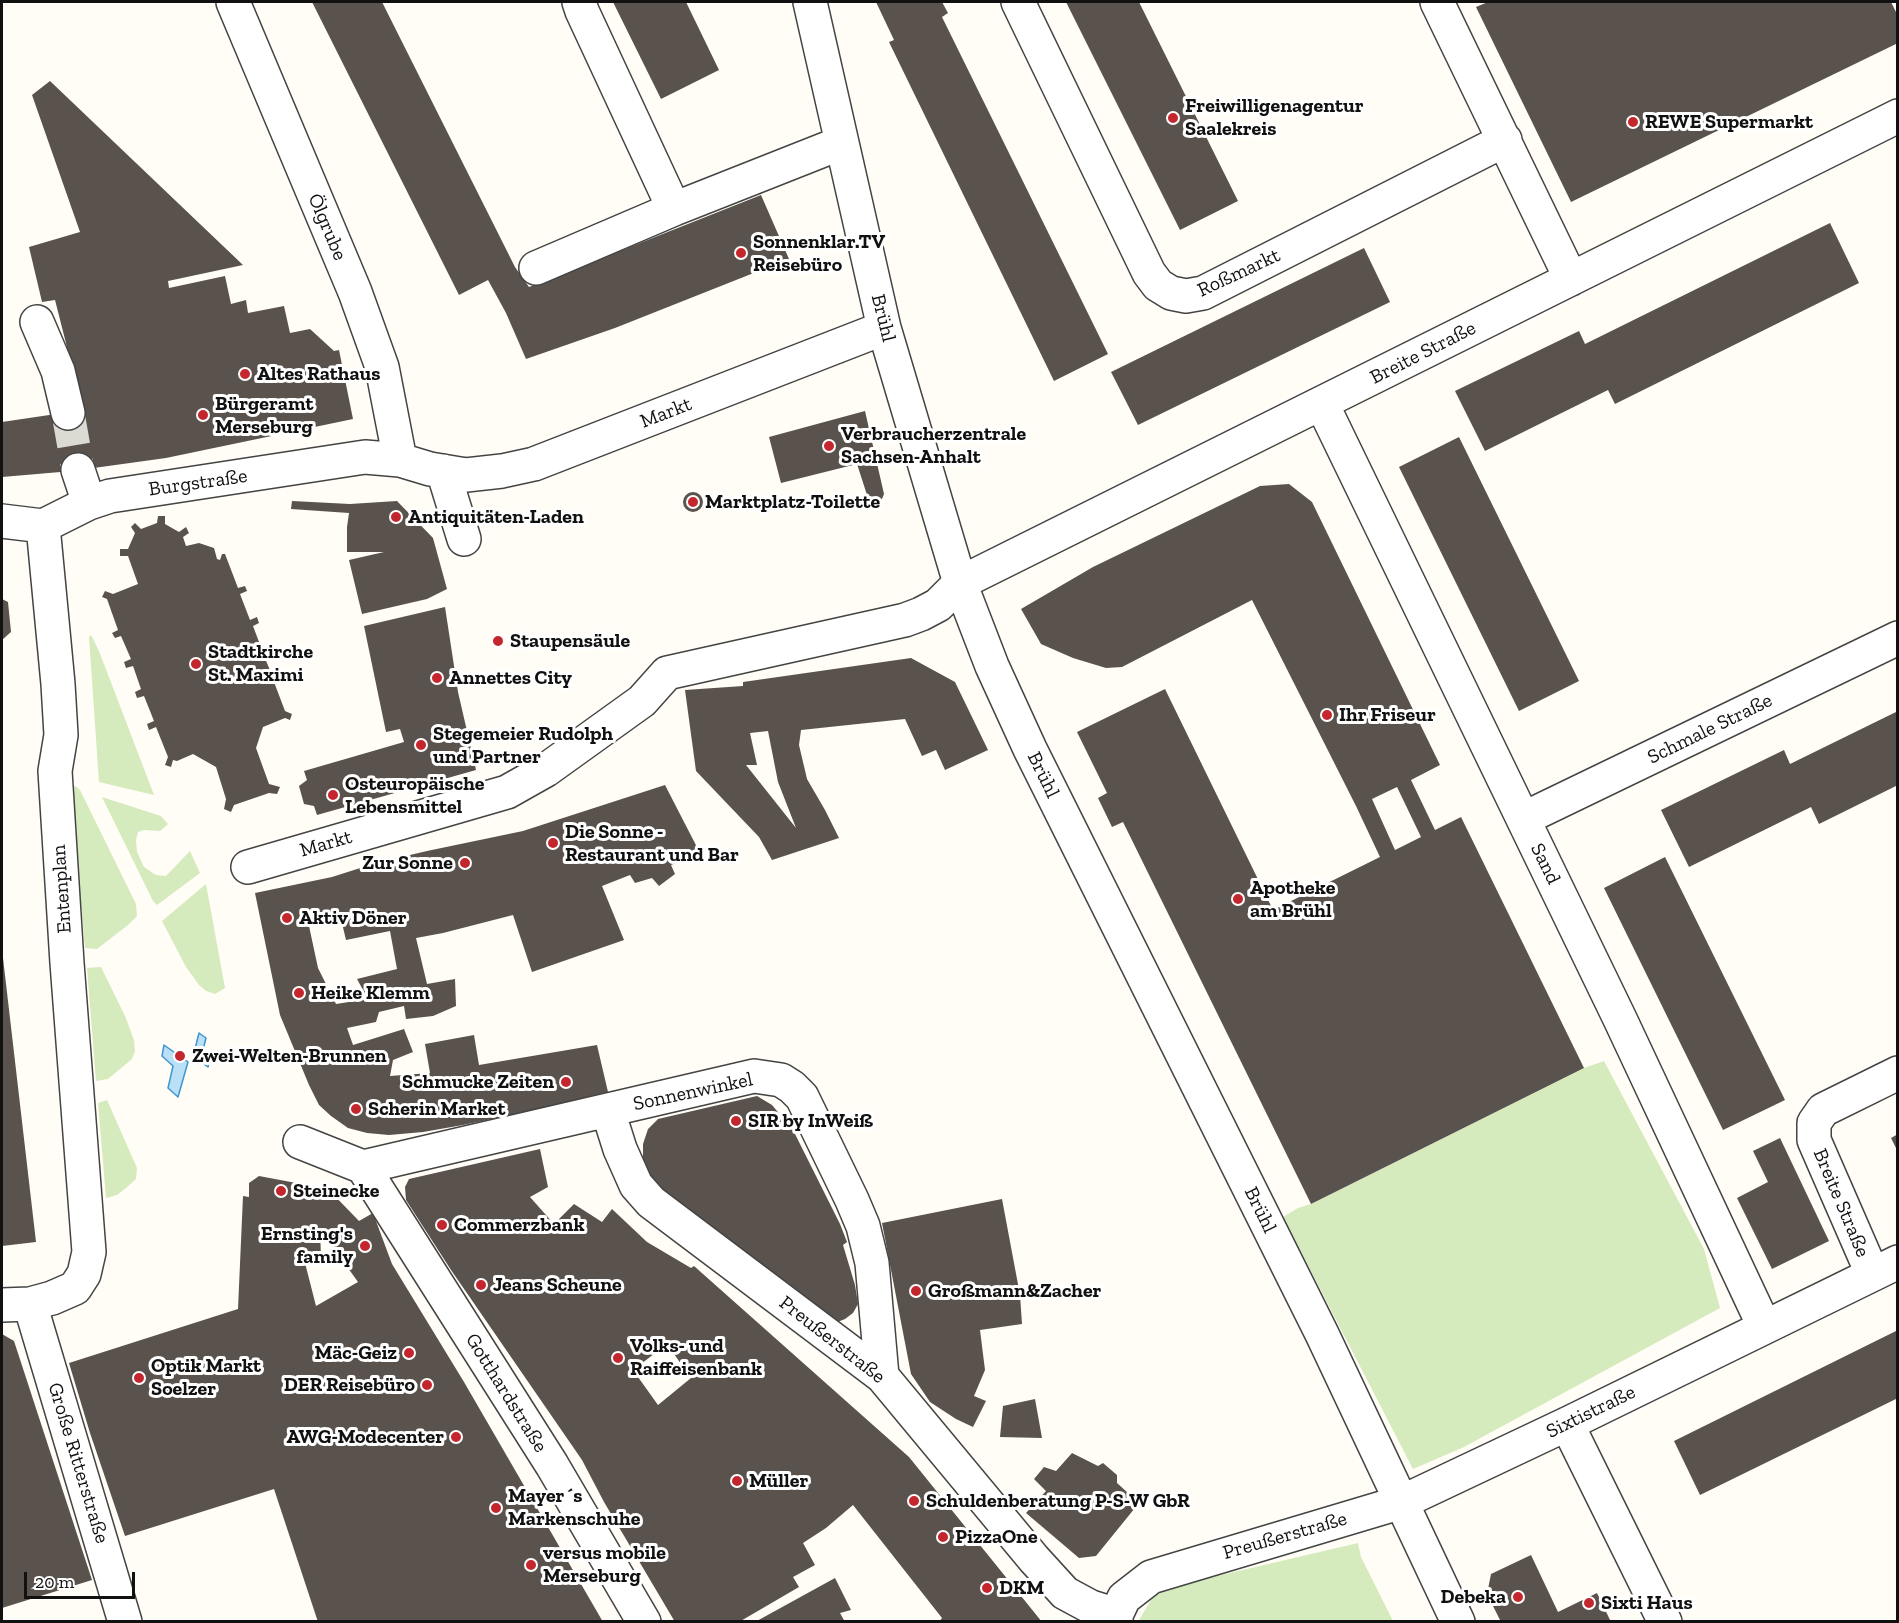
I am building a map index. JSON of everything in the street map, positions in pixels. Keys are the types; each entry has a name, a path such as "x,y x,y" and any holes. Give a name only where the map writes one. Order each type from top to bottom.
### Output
{"street":[{"name":"Ölgrube","path":"234,2 355,292 382,367 400,460"},
{"path":"579,2 674,209"},
{"name":"Brühl","path":"810,2 884,328 960,583 992,666 1030,749 1322,1334 1402,1502"},
{"name":"Roßmarkt","path":"1018,2 1149,273 1158,285 1171,293 1186,296 1203,293 1505,140"},
{"path":"1437,2 1571,279"},
{"name":"Breite Straße","path":"960,583 1571,279 1893,128"},
{"path":"536,268 674,209 842,143"},
{"path":"37,322 57,371 68,413"},
{"name":"Markt","path":"400,460 466,476 534,464 884,328"},
{"name":"Sand","path":"1322,404 1625,1030 1764,1326"},
{"name":"Burgstraße","path":"43,526 89,503 110,496 365,457 400,460"},
{"path":"78,470 89,503"},
{"path":"443,471 464,539"},
{"path":"2,521 43,526"},
{"name":"Entenplan","path":"16,1305 52,1298 75,1288 84,1274 89,1252 55,771 61,735 58,684 43,526"},
{"name":"Markt","path":"248,867 507,792 546,770 642,700 667,674 905,620 938,605 960,583"},
{"name":"Schmale Straße","path":"1523,819 1898,638"},
{"name":"Breite Straße","path":"1885,1268 1814,1140 1814,1123 1823,1110 1898,1073"},
{"name":"Sonnenwinkel","path":"363,1167 754,1076 781,1080 802,1096 863,1226 872,1263 882,1376"},
{"name":"Preußerstraße","path":"608,1111 620,1149 636,1185 651,1202 882,1376 1034,1559 1065,1593 1091,1607 1116,1618 1124,1598 1151,1577 1402,1502"},
{"path":"300,1142 363,1167"},
{"name":"Gotthardstraße","path":"363,1167 552,1465 644,1622"},
{"name":"Sixtistraße","path":"1402,1502 1885,1268"},
{"name":"Große Ritterstraße","path":"16,1305 125,1622"},
{"path":"1567,1424 1665,1622"},
{"path":"1402,1502 1458,1622"}],"green space":[{"path":"91,635 154,795 99,782 89,637"},
{"path":"76,786 136,904 137,916 97,949 85,948 71,793 72,788"},
{"path":"102,797 161,816 168,824 160,831 138,832 137,852 144,867 156,875 166,876 190,851 200,873 157,905"},
{"path":"206,884 225,988 215,994 199,985 186,967 162,921"},
{"path":"101,967 125,1016 134,1040 135,1051 132,1059 108,1079 96,1081 87,968"},
{"path":"1604,1061 1704,1249 1720,1308 1464,1447 1413,1469 1283,1217 1584,1068"},
{"path":"107,1100 137,1168 136,1179 117,1195 106,1198 98,1103"},
{"path":"1358,1543 1361,1557 1393,1621 1138,1622 1152,1598 1170,1587"}],"water":[{"name":"Zwei-Welten-Brunnen","path":"199,1033 206,1038 202,1054 210,1059 208,1067 193,1057"},
{"name":"Zwei-Welten-Brunnen","path":"164,1045 188,1062 178,1097 168,1088 173,1066 162,1056"}],"building":[{"path":"312,2 382,2 515,267 529,287 761,195 789,259 615,328 526,359 506,313 488,280 459,295"},
{"path":"613,2 686,2 719,70 661,99"},
{"path":"876,2 942,2 948,13 942,17 1108,354 1054,381 889,42 894,40"},
{"path":"1066,2 1139,2 1238,201 1180,230"},
{"name":"REWE Supermarkt","path":"1488,2 1891,2 1898,16 1898,43 1571,202 1476,7"},
{"path":"50,81 243,265 168,281 169,288 225,276 231,304 246,300 248,313 284,306 290,333 310,329 334,351 339,350 353,419 166,458 72,471 2,477 2,422 83,410 55,300 42,302 29,247 80,232 32,95"},
{"path":"1830,223 1859,283 1615,404 1608,390 1485,451 1455,391 1579,331 1585,344"},
{"path":"1364,248 1390,302 1138,425 1111,372"},
{"path":"865,411 884,494 882,499 873,502 868,498 857,464 781,483 769,437"},
{"path":"1459,437 1579,681 1519,711 1399,467"},
{"path":"1289,484 1312,502 1440,765 1411,780 1435,830 1461,817 1584,1068 1311,1204 1123,822 1112,827 1098,798 1107,793 1077,732 1165,689 1273,910 1380,857 1356,806 1252,600 1122,667 1106,668 1073,658 1041,644 1021,609 1093,567 1260,486","holes":["1397,787 1421,837 1395,850 1372,799"]},
{"name":"Marktplatz-Toilette","path":"689,492 697,492 703,498 703,506 697,512 689,512 683,506 683,498"},
{"path":"292,501 350,504 397,501 433,538 447,589 427,599 362,614 349,560 384,552 347,552 349,513 291,509"},
{"name":"Stadtkirche St. Maximi","path":"158,516 165,516 165,524 179,532 186,527 189,533 183,537 186,546 199,543 214,548 217,559 220,560 222,554 225,554 238,588 245,586 247,591 240,594 250,620 257,617 259,623 253,626 262,650 268,647 270,652 264,656 272,675 278,672 281,678 274,682 285,711 292,714 290,720 285,718 263,727 256,748 269,784 280,787 277,794 269,793 234,805 231,812 224,809 226,799 216,767 193,754 177,761 173,760 171,767 165,765 168,757 156,727 149,730 147,724 154,721 144,696 137,698 135,692 141,689 133,666 126,668 124,662 131,659 121,636 115,638 112,633 118,630 107,599 102,597 105,591 113,594 138,584 128,556 120,556 120,549 128,549 135,533 131,527 135,523 141,529 157,523"},
{"path":"2,599 8,602 11,632 2,640"},
{"path":"445,607 458,692 476,770 317,815 314,806 304,804 299,786 307,780 304,771 404,742 400,729 386,732 364,626"},
{"path":"911,658 955,682 988,750 945,770 936,750 922,756 905,719 801,730 799,745 807,779 839,838 772,860 759,837 696,771 685,690 743,686 743,682","holes":["768,731 778,782 796,828 746,765 757,765 750,733"]},
{"path":"1898,711 1898,785 1819,824 1811,807 1689,867 1661,810 1784,750 1790,764"},
{"path":"665,785 700,853 671,865 675,874 659,886 652,878 635,883 630,875 602,886 624,940 532,972 513,915 416,938 427,984 455,979 456,1006 433,1016 406,1019 404,1006 379,1012 376,1022 347,1028 353,1045 404,1029 413,1052 393,1060 390,1076 430,1073 425,1044 474,1035 479,1065 597,1045 608,1092 526,1112 423,1132 389,1135 348,1128 319,1105 280,1015 255,893 332,877 376,863 427,851 523,831","holes":["341,919 346,940 390,931 397,969 357,979 368,999 336,1004 318,968 309,926"]},
{"path":"1665,857 1785,1100 1723,1130 1604,888"},
{"path":"2,958 36,1242 2,1246"},
{"path":"757,1096 772,1105 793,1130 847,1242 843,1245 858,1304 853,1313 835,1323 656,1186 647,1175 643,1163 643,1144 648,1129 658,1119"},
{"path":"1898,1134 1898,1152 1891,1138"},
{"path":"1780,1138 1829,1241 1772,1269 1737,1198 1768,1182 1753,1151"},
{"path":"540,1149 548,1187 530,1197 554,1224 574,1204 602,1222 612,1209 647,1242 691,1268 694,1266 909,1457 1042,1622 939,1622 942,1618 853,1505 826,1528 803,1543 815,1565 793,1577 799,1587 739,1622 675,1622 604,1502 582,1460 451,1270 406,1200 405,1187 409,1179","holes":["667,1344 691,1378 658,1405 633,1370"]},
{"path":"259,1176 328,1189 359,1221 373,1213 392,1264 464,1382 603,1622 318,1622 274,1489 125,1536 69,1363 238,1309 243,1196 249,1197 249,1183","holes":["320,1229 358,1282 316,1306 304,1259 321,1258"]},
{"path":"1002,1199 1020,1295 1022,1324 980,1330 985,1370 974,1396 986,1401 973,1427 930,1402 911,1374 882,1223"},
{"path":"1898,1330 1898,1398 1700,1495 1674,1441"},
{"path":"2,1334 14,1341 92,1580 2,1608"},
{"path":"1035,1399 1042,1438 1000,1437 1003,1406"},
{"path":"1072,1453 1098,1466 1103,1463 1117,1475 1117,1483 1139,1503 1096,1556 1079,1558 1026,1513 1046,1491 1034,1479 1044,1467 1056,1471"},
{"path":"1531,1555 1558,1612 1597,1593 1611,1622 1501,1622 1487,1594 1491,1574"},
{"path":"835,1578 851,1610 840,1613 845,1622 755,1622"}],"tunnel":[{"path":"68,413 78,470"}],"place":[{"name":"Freiwilligenagentur Saalekreis","path":"1173,118"},
{"name":"REWE Supermarkt","path":"1633,122"},
{"name":"Sonnenklar.TV Reisebüro","path":"741,253"},
{"name":"Altes Rathaus","path":"245,374"},
{"name":"Bürgeramt Merseburg","path":"203,415"},
{"name":"Verbraucherzentrale Sachsen-Anhalt","path":"829,446"},
{"name":"Marktplatz-Toilette","path":"693,502"},
{"name":"Antiquitäten-Laden","path":"396,517"},
{"name":"Staupensäule","path":"498,641"},
{"name":"Stadtkirche St. Maximi","path":"196,664"},
{"name":"Annettes City","path":"437,678"},
{"name":"Ihr Friseur","path":"1327,715"},
{"name":"Stegemeier Rudolph und Partner","path":"421,745"},
{"name":"Osteuropäische Lebensmittel","path":"333,795"},
{"name":"Die Sonne - Restaurant und Bar","path":"553,843"},
{"name":"Zur Sonne","path":"465,863"},
{"name":"Apotheke am Brühl","path":"1238,899"},
{"name":"Aktiv Döner","path":"287,918"},
{"name":"Heike Klemm","path":"299,993"},
{"name":"Zwei-Welten-Brunnen","path":"180,1056"},
{"name":"Schmucke Zeiten","path":"566,1082"},
{"name":"Scherin Market","path":"356,1109"},
{"name":"SIR by InWeiß","path":"736,1121"},
{"name":"Steinecke","path":"281,1191"},
{"name":"Commerzbank","path":"442,1225"},
{"name":"Ernsting's family","path":"365,1246"},
{"name":"Jeans Scheune","path":"481,1285"},
{"name":"Großmann&Zacher","path":"916,1291"},
{"name":"Mäc-Geiz","path":"409,1353"},
{"name":"Volks- und Raiffeisenbank","path":"618,1358"},
{"name":"Optik Markt Soelzer","path":"139,1378"},
{"name":"DER Reisebüro","path":"427,1385"},
{"name":"AWG-Modecenter","path":"456,1437"},
{"name":"Müller","path":"737,1481"},
{"name":"Schuldenberatung P-S-W GbR","path":"914,1501"},
{"name":"Mayer´s Markenschuhe","path":"496,1508"},
{"name":"PizzaOne","path":"943,1537"},
{"name":"versus mobile Merseburg","path":"531,1565"},
{"name":"DKM","path":"987,1588"},
{"name":"Debeka","path":"1518,1597"},
{"name":"Sixti Haus","path":"1589,1603"}]}
